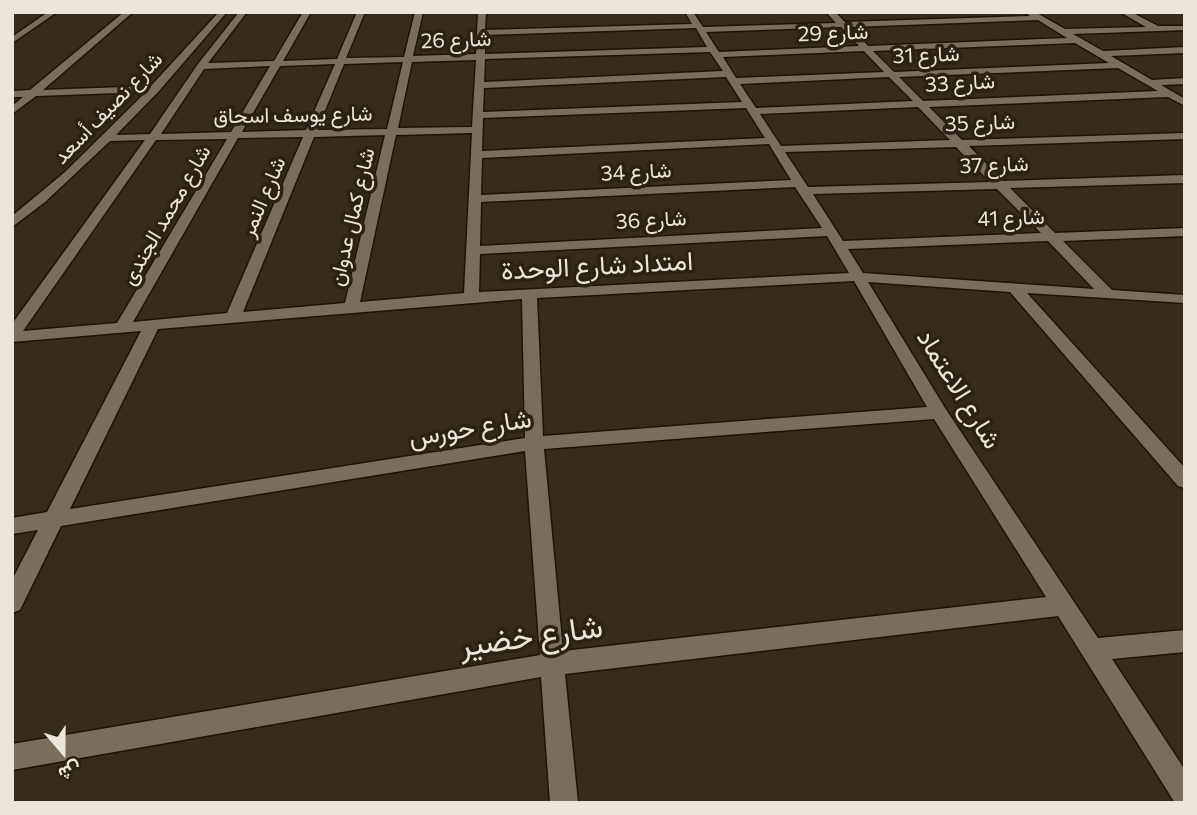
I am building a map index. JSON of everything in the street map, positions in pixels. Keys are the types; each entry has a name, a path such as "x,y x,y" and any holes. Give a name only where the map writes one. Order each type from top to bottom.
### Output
{"street":[{"path":"12,41 53,12"},
{"path":"12,111 128,12"},
{"name":"شارع نصيف أسعد","path":"13,223 82,165 109,138 223,12"},
{"name":"شارع نصيف أسعد","path":"12,336 201,66 243,12"},
{"name":"شارع محمد الجندى","path":"122,327 307,12"},
{"name":"شارع النمر","path":"233,318 360,12"},
{"name":"شارع كمال عدوان","path":"351,308 419,12"},
{"path":"471,297 482,12"},
{"name":"شارع الاعتماد","path":"689,12 831,232 939,412 1185,794"},
{"path":"830,12 1108,294"},
{"path":"1029,12 1185,103"},
{"path":"1124,12 1185,42"},
{"path":"481,33 1039,18"},
{"path":"1063,32 1185,28"},
{"name":"شارع 29","path":"714,52 1076,40"},
{"path":"1101,54 1185,50"},
{"name":"شارع 26","path":"201,66 714,52"},
{"name":"شارع 31","path":"479,85 1120,65"},
{"path":"1149,83 1185,80"},
{"path":"12,94 156,89"},
{"name":"شارع 33","path":"478,116 921,104 1168,94"},
{"name":"شارع يوسف اسحاق","path":"109,138 477,130"},
{"name":"شارع 35","path":"477,155 1185,136"},
{"name":"شارع 37","path":"802,187 1185,179"},
{"name":"شارع 34","path":"475,199 802,187"},
{"name":"شارع 36","path":"473,250 831,232"},
{"name":"شارع 41","path":"839,245 1183,234"},
{"name":"امتداد شارع الوحدة","path":"12,336 471,297 857,277 1181,301"},
{"path":"1014,288 1185,481"},
{"path":"529,295 534,443 564,803"},
{"path":"12,603 152,325"},
{"name":"شارع حورس","path":"12,526 534,443 939,412"},
{"name":"شارع خضير","path":"12,757 552,664 1063,605"},
{"path":"1093,650 1185,641"}]}
